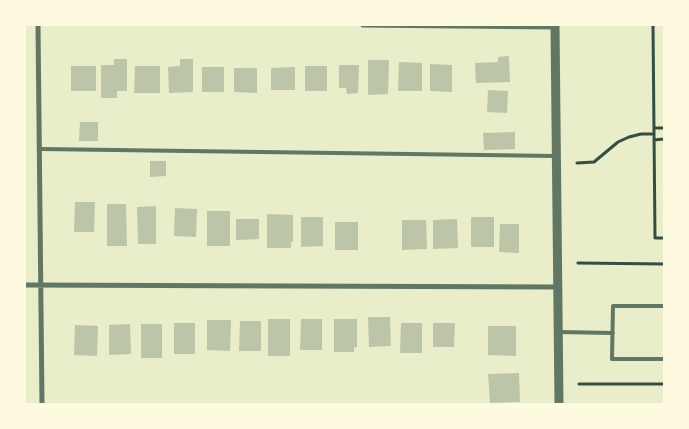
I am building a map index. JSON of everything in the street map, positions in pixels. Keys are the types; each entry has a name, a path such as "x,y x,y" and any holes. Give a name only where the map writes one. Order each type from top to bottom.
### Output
{"street":[{"path":"38,25 42,404"},
{"path":"363,25 555,26 559,404"},
{"path":"25,285 558,287"}],"lane":[{"path":"40,149 556,156"},
{"path":"664,306 613,306 612,360 664,359"},
{"path":"558,332 613,333"}],"path":[{"path":"653,25 655,238 664,238"},
{"path":"654,128 664,128"},
{"path":"577,163 594,162 618,142 629,137 641,134 654,134"},
{"path":"654,140 664,139"},
{"path":"578,263 664,264"},
{"path":"579,384 664,384"}],"building":[{"path":"509,56 510,82 476,83 475,63 498,62 498,57"},
{"path":"114,59 127,59 127,91 117,91 117,98 101,98 101,65 114,65"},
{"path":"180,59 193,59 193,92 169,93 168,67 180,66"},
{"path":"368,60 389,60 388,94 368,95"},
{"path":"399,62 422,63 422,91 398,91"},
{"path":"430,64 452,65 452,92 430,91"},
{"path":"339,65 359,65 358,93 347,94 346,88 339,88"},
{"path":"71,66 96,66 96,91 71,91"},
{"path":"135,66 160,66 160,93 134,93"},
{"path":"305,66 327,66 327,91 305,91"},
{"path":"202,67 224,67 224,92 202,92"},
{"path":"295,67 295,90 271,90 271,68"},
{"path":"234,68 257,68 257,93 234,92"},
{"path":"488,90 508,91 507,113 487,112"},
{"path":"80,122 98,122 98,141 79,141"},
{"path":"515,132 515,149 484,150 483,133"},
{"path":"150,161 166,161 166,176 150,177"},
{"path":"75,202 95,202 94,232 74,232"},
{"path":"107,204 126,204 127,246 107,246"},
{"path":"156,206 156,244 138,244 137,207"},
{"path":"175,208 197,209 196,237 174,236"},
{"path":"207,211 230,211 230,246 207,246"},
{"path":"267,214 293,215 293,242 291,242 291,248 267,248"},
{"path":"301,217 323,217 323,246 301,247"},
{"path":"471,217 494,217 494,247 471,247"},
{"path":"236,219 259,219 259,239 236,240"},
{"path":"457,219 458,248 433,249 433,220"},
{"path":"402,220 426,220 427,249 402,250"},
{"path":"335,222 358,222 358,250 335,250"},
{"path":"500,224 519,224 519,253 499,252"},
{"path":"368,317 390,317 391,346 369,347"},
{"path":"268,319 290,319 290,356 268,356"},
{"path":"301,319 322,319 322,350 300,350"},
{"path":"334,319 357,319 357,347 354,347 354,352 334,352"},
{"path":"207,320 231,320 230,351 207,350"},
{"path":"240,321 261,321 261,351 239,351"},
{"path":"174,323 195,323 195,354 174,354"},
{"path":"401,323 422,323 422,353 400,353"},
{"path":"433,323 455,323 454,347 433,347"},
{"path":"130,324 131,354 109,355 109,325"},
{"path":"141,324 162,324 162,358 141,358"},
{"path":"75,325 98,326 97,356 74,355"},
{"path":"488,326 516,326 516,356 488,355"},
{"path":"519,373 520,402 490,403 488,374"}]}
